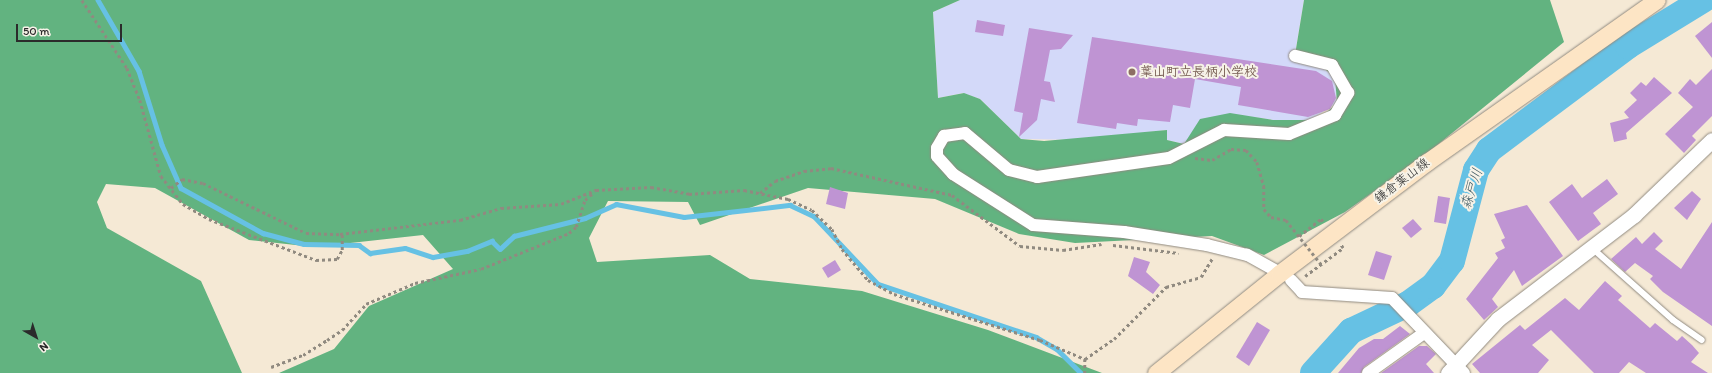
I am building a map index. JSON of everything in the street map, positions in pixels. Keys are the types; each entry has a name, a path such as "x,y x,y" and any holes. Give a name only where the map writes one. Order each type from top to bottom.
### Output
{"main road":[{"name":"鎌倉葉山線","path":"1156,373 1290,276 1427,162 1657,0"}],"street":[{"path":"1295,56 1316,59 1336,69 1348,93 1335,115 1289,134 1224,130 1182,152 1146,162 1029,177 1008,170 975,139 959,132 940,140 937,156 953,174 1033,225 1124,232 1223,249 1247,255 1290,276 1302,292 1396,301 1456,370 1498,319 1592,248 1652,199 1712,140"},
{"path":"1368,373 1424,333"}],"lane":[{"path":"1592,248 1673,320 1702,340"}],"path":[{"path":"82,0 127,68 140,100 161,176 183,204 210,219 316,260 337,259 342,250 342,234"},
{"path":"1182,152 1199,160 1212,160 1231,149 1246,150 1257,162 1264,186 1264,209 1271,217 1286,220 1320,264"},
{"path":"759,193 789,176 831,168 952,195 1020,246 1063,250 1104,244 1175,255 1199,244"},
{"path":"171,188 182,179 202,183 306,232 342,234 460,220 501,208 561,204 596,190 651,187 689,194 744,190 788,199 812,210 832,229 842,250 868,280 894,294 1040,340 1085,360"},
{"path":"271,367 303,355 327,340 342,330 366,304 386,294 416,283 481,269 568,233 576,227 585,200 596,190"},
{"path":"1299,236 1321,219 1324,223"},
{"path":"1290,276 1301,279 1343,248 1340,243"},
{"path":"1085,360 1114,339 1166,286 1201,277 1209,261 1223,249"},
{"path":"1085,360 1085,373"}],"shaded area":[{"name":"葉山町立長柄小学校","path":"960,0 1304,0 1294,60 1322,67 1335,77 1337,103 1310,120 1273,120 1230,114 1184,144 1167,140 1167,130 1083,140 1021,139 980,99 963,93 938,98 933,12"}],"green space":[{"path":"0,0 960,0 933,12 938,98 964,93 980,99 1021,139 1044,141 1167,130 1167,140 1184,144 1200,119 1230,113 1273,120 1310,120 1327,112 1337,103 1335,77 1322,67 1294,61 1304,0 1550,0 1564,42 1425,155 1345,212 1264,255 1212,236 1075,243 1019,234 935,199 808,188 700,225 688,202 608,201 589,238 597,262 710,255 750,279 862,291 988,330 1102,373 279,373 334,349 369,306 453,269 423,235 314,247 249,240 155,188 106,184 97,202 107,228 201,281 242,373 0,373"}],"building":[{"path":"977,20 1005,25 1003,36 975,32"},
{"path":"1712,22 1712,58 1695,36"},
{"path":"1029,28 1073,35 1061,49 1050,50 1044,81 1050,82 1055,102 1041,99 1037,120 1019,137 1023,113 1014,111"},
{"path":"1092,37 1316,71 1332,81 1336,98 1330,109 1308,117 1238,105 1241,87 1195,79 1190,108 1173,105 1170,122 1138,119 1137,126 1117,123 1116,129 1077,123"},
{"path":"1712,69 1712,116 1692,136 1696,140 1684,153 1665,134 1693,107 1678,93 1690,79 1696,85"},
{"path":"1654,77 1672,93 1626,133 1627,139 1614,142 1610,123 1629,118 1624,112 1637,100 1630,93 1641,82 1646,86"},
{"path":"1607,179 1618,194 1593,213 1601,224 1578,241 1549,202 1572,184 1582,198"},
{"path":"830,187 848,193 845,209 826,204"},
{"path":"1692,191 1701,199 1687,220 1674,208"},
{"path":"1438,196 1450,198 1446,224 1434,222"},
{"path":"1527,205 1563,256 1522,286 1514,270 1492,299 1498,307 1484,320 1466,299 1498,258 1495,253 1505,248 1501,240 1505,238 1494,214"},
{"path":"1413,219 1422,229 1411,238 1402,228"},
{"path":"1712,222 1712,326 1663,292 1650,279 1653,276 1635,263 1625,272 1611,259 1636,237 1642,244 1654,232 1663,241 1655,249 1681,269"},
{"path":"1376,251 1392,256 1384,280 1368,275"},
{"path":"1134,257 1150,262 1146,272 1160,285 1153,294 1128,276"},
{"path":"835,260 841,270 828,278 822,268"},
{"path":"1605,281 1622,296 1618,300 1650,328 1655,323 1677,341 1682,336 1699,353 1691,362 1708,373 1646,373 1629,362 1619,373 1594,373 1551,330 1532,345 1549,360 1538,373 1480,373 1472,364 1520,325 1525,330 1565,298 1579,310"},
{"path":"1257,322 1270,330 1249,366 1236,357"},
{"path":"1400,326 1410,334 1364,367 1361,373 1338,373 1359,348 1374,339 1383,339"},
{"path":"1419,346 1427,346 1436,354 1426,364 1434,373 1381,373"}],"waterway":[{"path":"98,0 139,71 162,145 181,188 263,233 304,244 359,245 370,253 405,248 433,257 467,251 492,241 500,249 514,236 585,218 616,204 684,217 790,205 814,216 878,284 1036,337 1057,349 1081,373"},
{"name":"森戸川","path":"1313,373 1351,331 1408,304 1433,286 1452,261 1476,170 1489,150 1628,46 1703,0"}],"place":[{"name":"葉山町立長柄小学校","path":"1132,72"}]}
